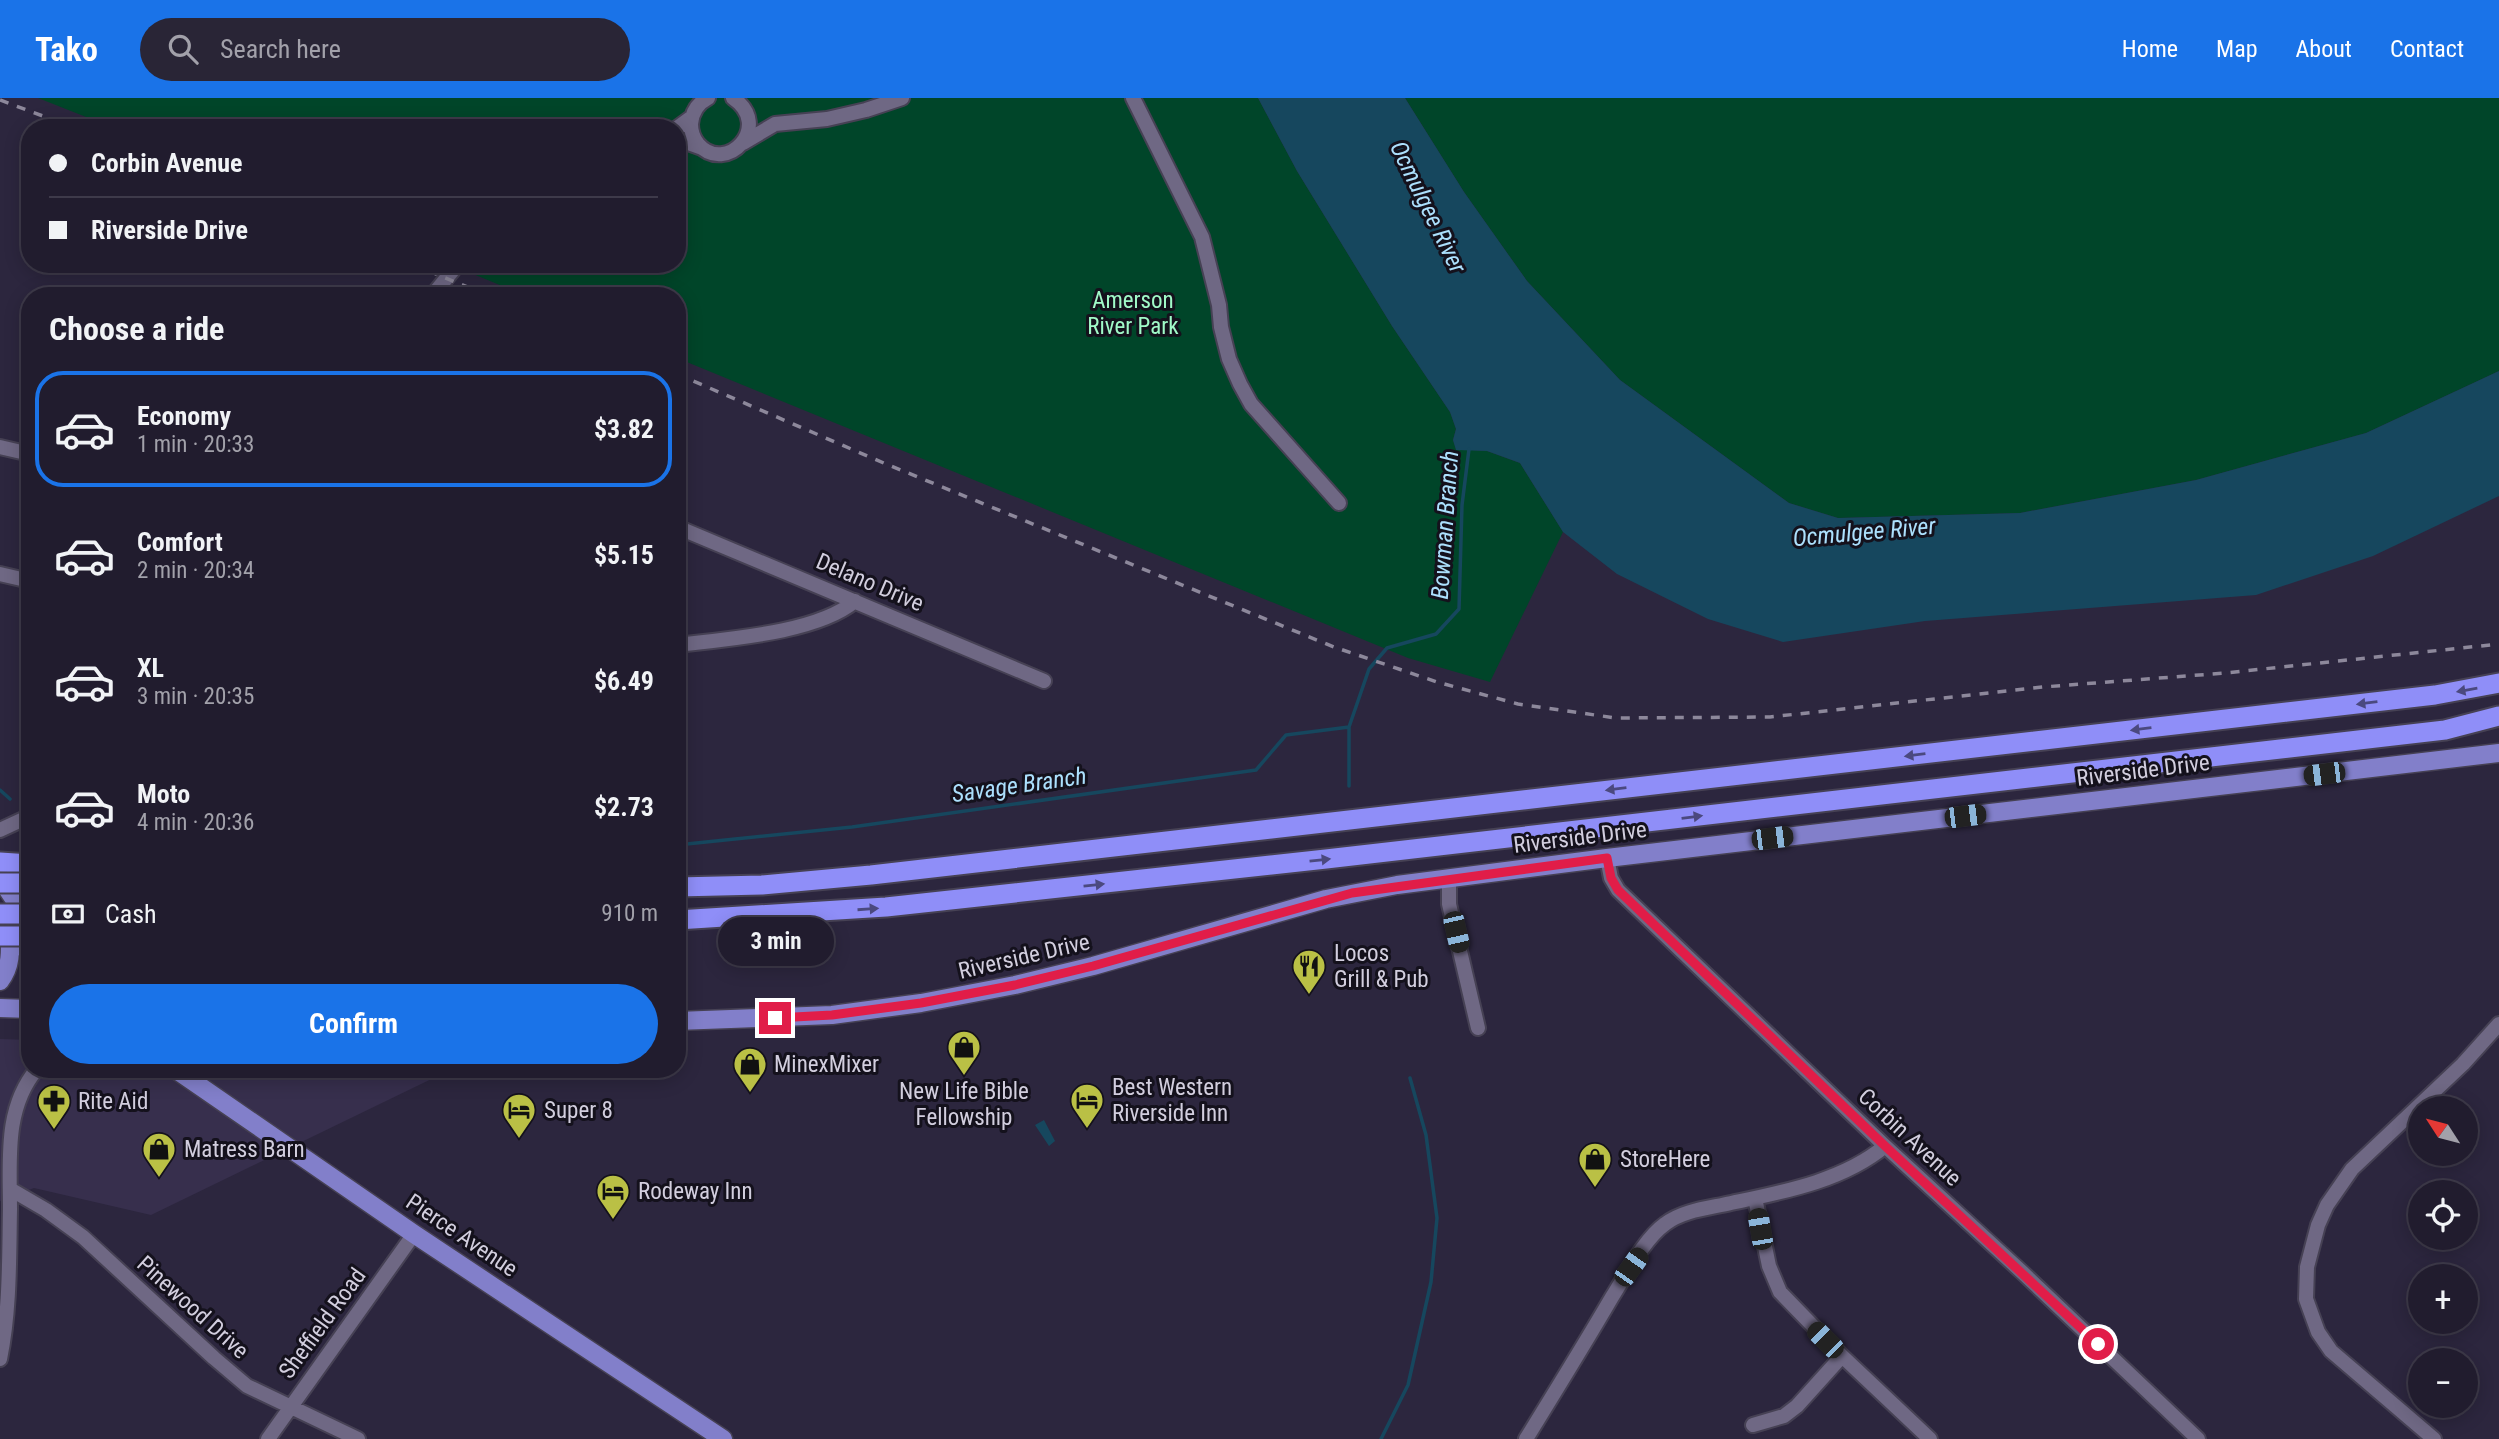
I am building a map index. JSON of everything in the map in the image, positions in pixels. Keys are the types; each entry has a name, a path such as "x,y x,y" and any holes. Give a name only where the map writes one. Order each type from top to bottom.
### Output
{"highway":[{"path":"686,887 762,885 871,876 2393,700 2499,683"},
{"path":"686,919 886,908 1299,863 2445,730 2499,716"},
{"path":"0,884 21,883"},
{"path":"2,923 21,917"},
{"path":"2,923 21,932"}],"main road":[{"name":"Riverside Drive","path":"686,1021 832,1015 921,1003 1086,968 1326,899 1397,885 2499,753"},
{"path":"10,866 21,897"},
{"path":"2,923 21,945"},
{"path":"0,981 8,970 11,958 2,923"},
{"path":"0,1008 21,1009"},
{"name":"Pierce Avenue","path":"189,1078 414,1234 723,1439"}],"street":[{"path":"733,98 746,110 775,124"},
{"path":"686,142 712,153 724,154 735,150 775,124 827,119 902,98"},
{"path":"1133,98 1202,237 1227,348 1240,384 1251,404 1339,503"},
{"path":"702,148 694,139 691,128 696,107 705,99"},
{"path":"743,143 749,132 750,121 746,110"},
{"path":"686,121 692,117"},
{"path":"439,287 451,273"},
{"path":"0,447 21,452"},
{"name":"Delano Drive","path":"686,531 1044,681"},
{"path":"0,574 21,579"},
{"path":"686,644 735,639 791,627 841,613 855,601"},
{"path":"0,830 21,820"},
{"name":"Corbin Avenue","path":"1607,858 1611,878 1618,890 1885,1146 2198,1439"},
{"path":"1449,878 1449,904 1478,1028"},
{"path":"2434,1439 2331,1350 2318,1332 2306,1299 2307,1267 2318,1225 2327,1205 2351,1169 2463,1064 2499,1024"},
{"path":"0,1360 6,1331 10,1146 14,1115 20,1096 31,1078"},
{"path":"1526,1439 1631,1267 1656,1232 1666,1223 1686,1213 1755,1198 1829,1177 1858,1166 1885,1146"},
{"name":"Pinewood Drive","path":"10,1189 46,1210 83,1237 247,1386 358,1439"},
{"path":"1755,1198 1769,1266 1780,1292 1842,1356 1930,1439"},
{"name":"Sheffield Road","path":"268,1439 414,1234"},
{"path":"1753,1425 1784,1416 1797,1406 1842,1356"}],"shaded area":[{"path":"0,1039 21,1040 21,1078 433,1078 151,1215 34,1188 0,1201"}],"green space":[{"name":"Amerson River Park","path":"38,98 1258,98 1297,171 1392,326 1450,412 1456,429 1453,440 1456,449 1487,451 1520,463 1563,532 1490,682 1408,658 686,362 686,287 504,287 471,273 686,273 686,119 91,119"},
{"path":"1405,98 2499,98 2499,371 2366,433 2196,480 2020,513 1838,518 1789,503 1620,380 1527,281 1464,192"}],"water":[{"name":"Ocmulgee River","path":"1258,98 1405,98 1464,192 1527,281 1620,380 1789,503 1838,518 2020,513 2196,480 2366,433 2499,371 2499,496 2373,556 2256,595 1925,621 1783,642 1708,619 1617,574 1563,532 1520,463 1487,451 1456,450 1453,440 1456,429 1450,412 1392,326 1297,171"},
{"path":"1044,1120 1055,1141 1049,1146 1035,1125"}],"waterway":[{"name":"Bowman Branch","path":"1349,786 1349,727 1369,669 1387,648 1436,634 1459,609 1462,505 1469,449"},
{"name":"Savage Branch","path":"686,844 852,827 1256,770 1286,735 1349,727"},
{"name":"Savage Branch","path":"0,790 10,799"},
{"name":"Bowman Branch","path":"1381,1439 1408,1385 1431,1282 1437,1218 1426,1135 1410,1078"}],"railway":[{"path":"0,100 51,119"},
{"path":"434,273 467,287"},
{"path":"686,378 886,464 1334,647 1437,682 1518,704 1616,718 1770,717 2043,687 2225,673 2499,644"}],"place":[{"name":"Locos Grill & Pub","path":"1309,996"},
{"name":"New Life Bible Fellowship","path":"964,1077"},
{"name":"MinexMixer","path":"750,1094"},
{"name":"Best Western Riverside Inn","path":"1087,1130"},
{"name":"Rite Aid","path":"54,1131"},
{"name":"Super 8","path":"519,1140"},
{"name":"Matress Barn","path":"159,1179"},
{"name":"StoreHere","path":"1595,1189"},
{"name":"Rodeway Inn","path":"613,1221"}],"route":[{"path":"775,1018 832,1015 921,1003 1015,985 1093,966 1352,893 1401,884 1607,858 1611,878 1618,890 1885,1146 2098,1344"}]}
